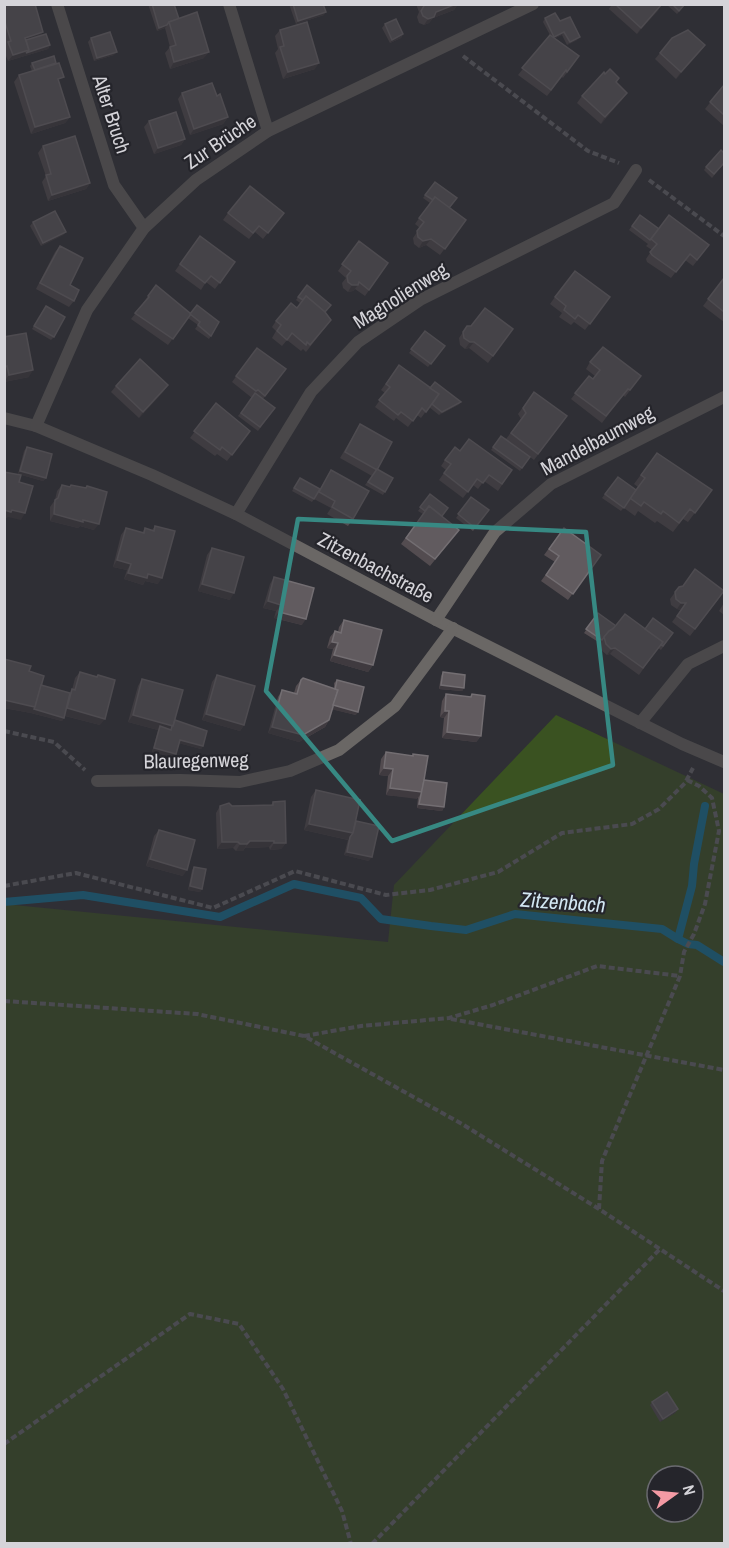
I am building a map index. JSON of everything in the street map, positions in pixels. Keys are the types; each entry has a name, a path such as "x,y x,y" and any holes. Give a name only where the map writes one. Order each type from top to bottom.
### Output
{"street":[{"name":"Alter Bruch","path":"57,4 114,185 144,228"},
{"path":"229,4 268,131"},
{"name":"Zur Brüche","path":"36,426 87,310 144,228 196,180 268,131 533,4"},
{"name":"Magnolienweg","path":"236,514 311,392 358,342 420,300 614,203 636,170"},
{"name":"Mandelbaumweg","path":"436,620 495,532 551,484 724,397"},
{"name":"Zitzenbachstraße","path":"4,418 36,426 152,475 236,514 436,620 640,723 724,762"},
{"name":"Blauregenweg","path":"97,781 240,782 290,771 339,750 395,706 453,628"},
{"path":"640,723 688,664 724,646"}],"path":[{"path":"448,45 588,151 636,170 724,236"},
{"path":"4,731 54,742 97,781"},
{"path":"4,886 76,873 213,908 295,870 386,895 430,890 498,872 562,833 632,824 659,809 687,780 702,753"},
{"path":"599,1209 602,1161 680,976 684,952 694,934 705,904 719,831 712,798 699,786 687,780"},
{"path":"304,1036 361,1026 449,1018 493,1005 597,966 680,976"},
{"path":"4,1001 197,1014 304,1036 462,1124 599,1209 724,1291"},
{"path":"449,1018 724,1070"},
{"path":"372,1544 660,1249"},
{"path":"4,1444 190,1314 239,1324 283,1389 342,1511 351,1544"}],"highlighted area":[{"path":"298,519 586,532 613,765 392,841 266,691"}],"green space":[{"path":"556,715 724,794 724,1543 5,1543 4,904 388,942 394,885"}],"building":[{"path":"4,4 35,4 43,32 25,38 29,50 13,55 8,42 11,41 4,19"},
{"path":"152,4 174,4 179,19 159,28"},
{"path":"293,4 323,4 326,12 298,21"},
{"path":"423,4 456,4 436,12 434,17 428,19 421,11"},
{"path":"615,4 662,4 641,28"},
{"path":"672,4 685,4 679,11"},
{"path":"197,12 209,52 174,62 170,47 176,45 169,22"},
{"path":"555,13 560,21 570,17 580,37 570,42 564,32 554,37 545,18"},
{"path":"396,19 403,34 392,40 385,24"},
{"path":"307,22 319,63 288,72 280,47 284,46 280,30"},
{"path":"688,30 705,45 681,72 660,53 672,38"},
{"path":"110,32 117,52 97,58 91,38"},
{"path":"46,34 50,45 26,53 29,50 26,40"},
{"path":"550,35 579,56 551,90 522,68"},
{"path":"54,56 56,63 35,70 32,63"},
{"path":"59,63 64,77 58,79 70,117 35,127 19,75"},
{"path":"610,69 619,78 616,82 627,93 605,117 582,96 604,72 605,74"},
{"path":"212,83 217,96 220,94 228,117 194,129 182,93"},
{"path":"724,85 724,115 710,102"},
{"path":"176,112 185,139 158,148 149,121"},
{"path":"75,136 90,183 52,195 46,175 51,174 43,146"},
{"path":"721,150 724,153 724,163 714,174 706,167"},
{"path":"435,182 457,198 449,208 435,197 433,200 425,195"},
{"path":"250,186 284,213 268,233 259,226 253,233 228,213"},
{"path":"435,197 466,220 445,249 431,239 423,241 418,237 417,231 424,222 419,218"},
{"path":"55,211 66,232 43,243 33,222"},
{"path":"640,215 659,229 650,240 632,226"},
{"path":"669,215 709,245 697,260 690,254 676,272 650,252 657,244 651,239"},
{"path":"200,236 235,262 220,283 211,276 205,283 180,264"},
{"path":"359,241 388,263 369,290 359,282 358,285 352,285 348,282 347,276 351,271 342,264"},
{"path":"60,246 83,258 70,285 79,290 74,301 40,283"},
{"path":"575,271 610,297 590,324 578,315 575,319 564,310 566,306 555,297"},
{"path":"724,278 724,312 708,299"},
{"path":"156,285 191,314 173,339 135,313"},
{"path":"307,285 331,305 325,312 306,296 303,300 298,297"},
{"path":"306,296 331,320 310,345 307,342 306,345 292,333 287,340 277,331 281,325 276,321 291,303 297,308"},
{"path":"197,305 219,322 211,336 198,325 200,322 190,314"},
{"path":"46,306 65,317 54,337 34,326"},
{"path":"485,308 513,329 493,356 474,342 464,338 463,332 467,326 471,326"},
{"path":"425,331 445,346 431,364 411,349"},
{"path":"26,333 33,370 9,375 7,366 4,367 4,337"},
{"path":"603,347 641,376 606,416 575,393 589,376 593,379 600,370 590,362"},
{"path":"257,348 286,369 265,396 236,376"},
{"path":"140,359 168,385 143,412 116,386"},
{"path":"399,365 439,394 426,412 422,408 413,421 401,412 398,415 379,400 390,387 386,384"},
{"path":"435,382 461,402 442,412 432,404 439,394 430,388"},
{"path":"534,392 567,416 538,454 511,433 526,413 523,408"},
{"path":"255,393 275,408 260,427 241,413"},
{"path":"216,403 250,431 232,455 222,447 220,450 194,431"},
{"path":"360,424 392,442 377,470 345,452"},
{"path":"501,436 530,457 522,468 493,447"},
{"path":"469,439 512,470 502,484 489,475 483,483 477,479 468,492 444,473 451,464 445,460 455,447 460,451"},
{"path":"27,447 52,454 46,478 20,471"},
{"path":"657,453 712,490 695,513 690,509 679,523 663,511 661,514 644,502 641,506 630,498 645,478 641,475"},
{"path":"377,469 393,478 385,492 368,482"},
{"path":"331,470 369,491 353,519 332,507 335,501 319,492"},
{"path":"4,472 21,475 19,482 33,486 25,513 4,510"},
{"path":"618,477 636,490 624,508 605,494"},
{"path":"300,478 320,489 314,499 294,488"},
{"path":"62,485 86,488 87,486 107,492 99,524 54,514 55,500 58,498"},
{"path":"430,494 448,508 442,516 429,506 425,511 420,507"},
{"path":"471,497 489,510 475,528 458,514"},
{"path":"429,506 459,530 435,559 406,538"},
{"path":"155,526 175,531 162,578 148,574 147,578 128,573 131,564 117,560 126,528 144,533 145,528 154,531"},
{"path":"564,528 601,555 573,594 546,575 559,556 549,549"},
{"path":"212,548 244,557 234,593 202,584"},
{"path":"695,569 724,591 695,629 677,616 686,603 681,603 676,599 675,592 683,586"},
{"path":"274,577 314,588 306,619 279,612 281,605 268,601"},
{"path":"598,613 616,626 602,640 586,629"},
{"path":"625,614 663,642 643,668 606,644 604,637"},
{"path":"653,618 673,633 663,646 661,645 663,642 645,629"},
{"path":"344,620 382,630 373,665 334,655 338,643 332,642 335,631 341,633"},
{"path":"4,659 31,666 29,671 44,676 35,707 4,700"},
{"path":"80,672 115,680 105,719 67,708"},
{"path":"443,672 465,675 464,688 441,685"},
{"path":"217,675 255,686 244,725 206,714"},
{"path":"303,678 338,690 329,720 303,735 272,727 282,690 297,694"},
{"path":"142,679 183,690 173,726 133,715"},
{"path":"337,680 364,687 358,712 333,705 338,690 335,689"},
{"path":"41,685 70,693 64,718 34,709"},
{"path":"446,694 485,696 481,736 447,732 449,711 445,711"},
{"path":"175,720 207,731 203,746 180,740 176,754 154,748 160,726 171,730"},
{"path":"386,752 428,756 422,792 390,788 393,769 384,768"},
{"path":"424,780 447,783 444,807 419,804"},
{"path":"316,790 360,800 353,833 309,824"},
{"path":"285,801 286,843 274,843 274,841 250,841 247,844 222,842 220,806 229,803 232,806 273,805 273,802"},
{"path":"356,821 379,826 372,857 347,852"},
{"path":"159,830 195,840 187,870 150,859"},
{"path":"194,867 206,869 202,889 190,886"},
{"path":"667,1392 678,1409 663,1419 652,1402"}],"waterway":[{"name":"Zitzenbach","path":"4,902 83,895 220,917 294,884 361,898 381,919 466,930 515,914 662,929 678,939 692,886 705,806"},
{"path":"678,939 697,945 724,962"}]}
